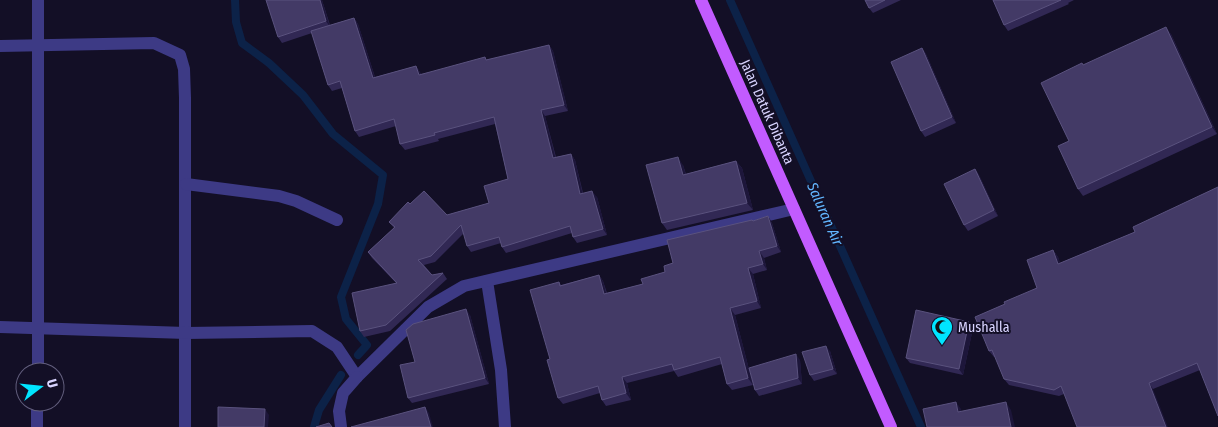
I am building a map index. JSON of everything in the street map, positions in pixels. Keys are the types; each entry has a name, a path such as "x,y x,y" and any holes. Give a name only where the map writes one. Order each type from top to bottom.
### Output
{"main road":[{"name":"Jalan Datuk Dibanta","path":"701,0 891,427"}],"street":[{"path":"38,0 38,362"},
{"path":"0,46 154,43 180,55 184,70 186,184 185,427"},
{"path":"186,184 279,196 296,201 337,220"},
{"path":"340,427 343,393 357,377 428,307 464,286 794,209"},
{"path":"486,281 501,370 505,427"},
{"path":"0,327 186,333 312,331 337,347 357,377"},
{"path":"37,412 37,427"}],"building":[{"path":"266,0 320,0 326,21 278,37"},
{"path":"865,0 885,0 869,8"},
{"path":"993,0 1061,0 1004,25"},
{"path":"354,18 373,78 416,66 419,75 485,57 486,60 549,45 564,105 541,110 553,158 571,154 580,194 592,191 603,229 573,237 570,226 502,247 499,237 467,246 461,225 431,256 418,260 432,275 443,273 386,325 360,331 352,293 397,283 368,252 395,227 389,222 408,202 410,204 424,191 447,215 489,203 484,186 508,179 494,117 400,144 394,119 355,131 340,81 328,85 311,31"},
{"path":"1166,27 1212,127 1078,189 1058,146 1069,141 1041,83"},
{"path":"922,48 952,117 921,131 891,62"},
{"path":"678,157 683,175 736,161 747,203 662,223 646,165"},
{"path":"975,169 994,210 964,225 944,184"},
{"path":"1218,187 1218,416 1197,363 1149,383 1166,427 1077,427 1061,386 1054,390 1004,379 992,350 989,351 975,317 1037,288 1027,260 1053,250 1058,264 1135,232 1133,227"},
{"path":"768,216 777,246 759,251 763,264 748,268 757,301 730,308 748,378 727,384 720,357 674,370 672,364 622,377 626,393 602,400 598,386 558,398 547,360 550,359 530,290 559,282 560,286 599,275 604,294 643,284 641,279 665,272 664,266 673,263 667,240"},
{"path":"466,309 485,378 408,398 400,365 415,362 406,330 413,324"},
{"name":"Mushalla","path":"916,310 969,322 959,369 906,358"},
{"path":"826,346 833,369 810,375 802,352"},
{"path":"796,354 798,378 755,390 749,368"},
{"path":"956,402 958,412 1006,402 1011,427 927,427 923,409"},
{"path":"218,407 265,409 264,427 218,427"},
{"path":"425,407 431,427 351,427"},
{"path":"329,423 332,427 316,427"}],"waterway":[{"path":"235,0 236,22 242,43 269,63 303,95 333,134 383,175 378,204 341,297 346,319 367,345 358,355"},
{"name":"Saluran Air","path":"730,0 921,427"},
{"path":"314,427 319,410 341,375"}],"place":[{"name":"Mushalla","path":"942,346"}]}
